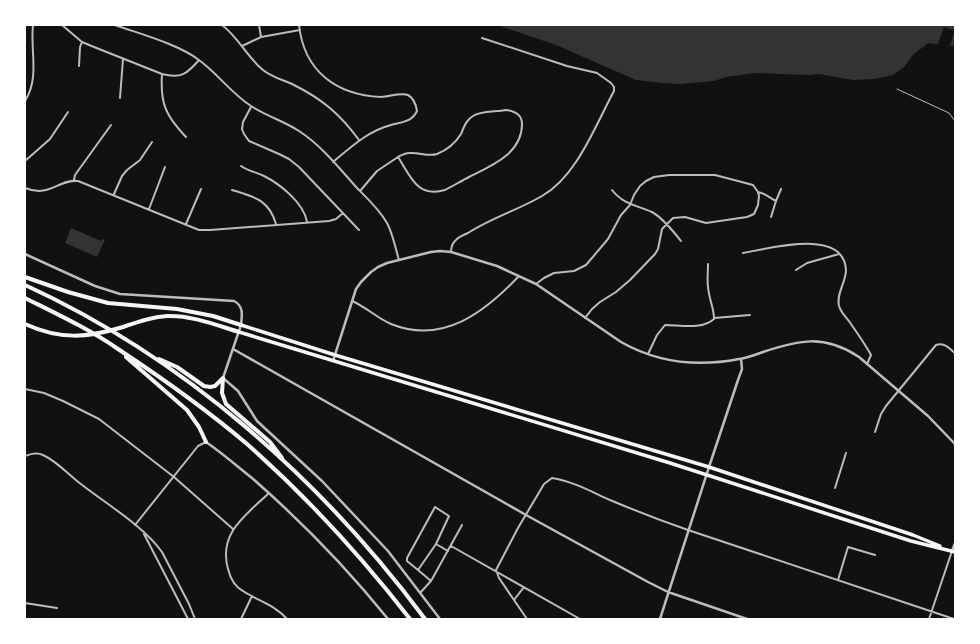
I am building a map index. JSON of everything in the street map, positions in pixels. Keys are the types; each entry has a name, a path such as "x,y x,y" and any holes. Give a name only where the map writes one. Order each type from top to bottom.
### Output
{"highway":[{"path":"25,277 68,292 108,303 177,309 213,316 241,325"},
{"path":"25,285 90,317 135,345 176,373 243,425 289,466 332,509 396,581 425,619"},
{"path":"25,298 118,348 218,421 268,464 332,526 410,619"},
{"path":"25,324 61,336 80,336 167,316 198,320 239,332"},
{"path":"118,348 133,364 187,410 199,427 206,442"},
{"path":"148,354 177,367 206,387 215,386 223,378"},
{"path":"223,378 222,393 226,404 270,442 289,466"}],"main road":[{"path":"241,325 335,355 709,467 913,535 954,552"},
{"path":"239,332 707,475 880,531 954,552"}],"street":[{"path":"25,101 31,88 34,76 32,40 33,25"},
{"path":"62,25 82,42 162,74 172,76 185,74 191,70 199,60"},
{"path":"116,25 180,49 199,60 234,94 252,107 299,132 321,149 380,212 393,237 399,260"},
{"path":"222,25 234,36 252,60 269,74 291,83 323,101 350,127 360,140"},
{"path":"259,25 261,37"},
{"path":"300,25 304,44 311,61 321,75 330,82 343,90 360,95 382,97 399,94 408,95 416,104 417,111 412,119 384,128 360,140 333,162"},
{"path":"242,46 261,37 300,30"},
{"path":"451,252 454,242 459,238 478,226 538,198 555,186 570,170 578,158 614,92 614,87 611,83 597,73 567,66 482,38"},
{"path":"79,66 80,47 82,42"},
{"path":"120,98 123,59"},
{"path":"162,74 161,85 164,105 174,124 186,137"},
{"path":"252,107 243,122 242,129 249,141 289,159 307,175 359,230"},
{"path":"360,191 377,171 398,157 411,152 432,155 445,149 457,140 467,122 476,114 506,110 514,111 519,114 522,121 520,138 514,148 505,157 445,190 436,193 423,190 417,186 398,157"},
{"path":"25,161 50,139 68,112"},
{"path":"74,180 75,175 111,125"},
{"path":"114,194 122,176 140,160 152,142"},
{"path":"241,166 247,170 262,175 280,186 303,210 307,222"},
{"path":"148,209 165,167"},
{"path":"536,284 554,273 574,271 586,265 608,239 621,215 630,205 634,195 640,186 646,181 660,176 715,175 753,185 758,192 758,205 754,214 748,217 706,223 685,217 673,218 662,229 656,254 616,292 592,308 585,318"},
{"path":"25,188 44,192 74,180 114,194 199,230 336,219 343,213"},
{"path":"771,217 781,188"},
{"path":"186,224 201,189"},
{"path":"232,190 254,197 262,203 273,215 276,224"},
{"path":"612,190 618,198 630,205 653,213 666,224 681,241"},
{"path":"758,192 763,193 768,198 776,201"},
{"path":"743,252 813,243 826,245 834,249 843,260 846,269 838,300 839,305 842,313 865,344 871,355 867,364"},
{"path":"334,361 351,301 356,289 371,272 387,263 431,252 451,252 497,266 536,284 621,342 635,350 668,361 702,364 741,359 783,346 807,341 825,342 847,349 867,364 939,426 955,444"},
{"path":"25,254 95,286 120,294 234,301 238,304 241,309 241,325 223,378 238,392 257,421 308,467 361,521 388,551 440,619"},
{"path":"796,270 807,263 839,254"},
{"path":"648,354 657,335 665,325 698,326 709,324 714,319 714,310 710,301 708,287 708,264"},
{"path":"351,301 359,304 396,326 421,331 438,330 471,317 502,293 519,276"},
{"path":"714,318 750,315"},
{"path":"875,432 881,414 936,346 943,344 955,352"},
{"path":"233,349 526,515 648,582 668,592 747,619"},
{"path":"660,619 742,369 741,359"},
{"path":"25,389 50,396 99,419 174,477 233,529"},
{"path":"135,525 198,446 206,442 220,451 300,522 354,578 388,619"},
{"path":"835,488 846,453"},
{"path":"25,456 41,454 52,460 76,481 135,525 157,544 190,604 195,619"},
{"path":"527,619 498,578 496,570 540,490 548,480 552,478 559,479 586,489 654,518 688,530 954,619"},
{"path":"269,493 233,529 227,540 226,560 233,580 242,591 276,609 287,619"},
{"path":"418,570 436,544 449,516 435,507 407,558 407,561 431,581"},
{"path":"420,593 431,581 462,525"},
{"path":"142,531 188,619"},
{"path":"929,619 954,552 955,543"},
{"path":"436,544 448,551"},
{"path":"451,546 496,570 580,619"},
{"path":"838,580 848,547 875,555"},
{"path":"514,601 524,587"},
{"path":"241,619 252,596"},
{"path":"25,603 57,608"}],"lane":[{"path":"897,89 949,113 955,121"}],"shaded area":[{"path":"497,25 955,25 955,44 953,46 928,43 913,55 904,67 893,75 874,79 853,80 819,74 755,73 726,77 714,81 680,84 636,80 556,45"},
{"path":"71,228 101,241 102,239 105,240 97,257 65,243"}],"pier":[{"path":"944,27 955,31 955,33 950,45 946,45 945,47 937,46"}]}
